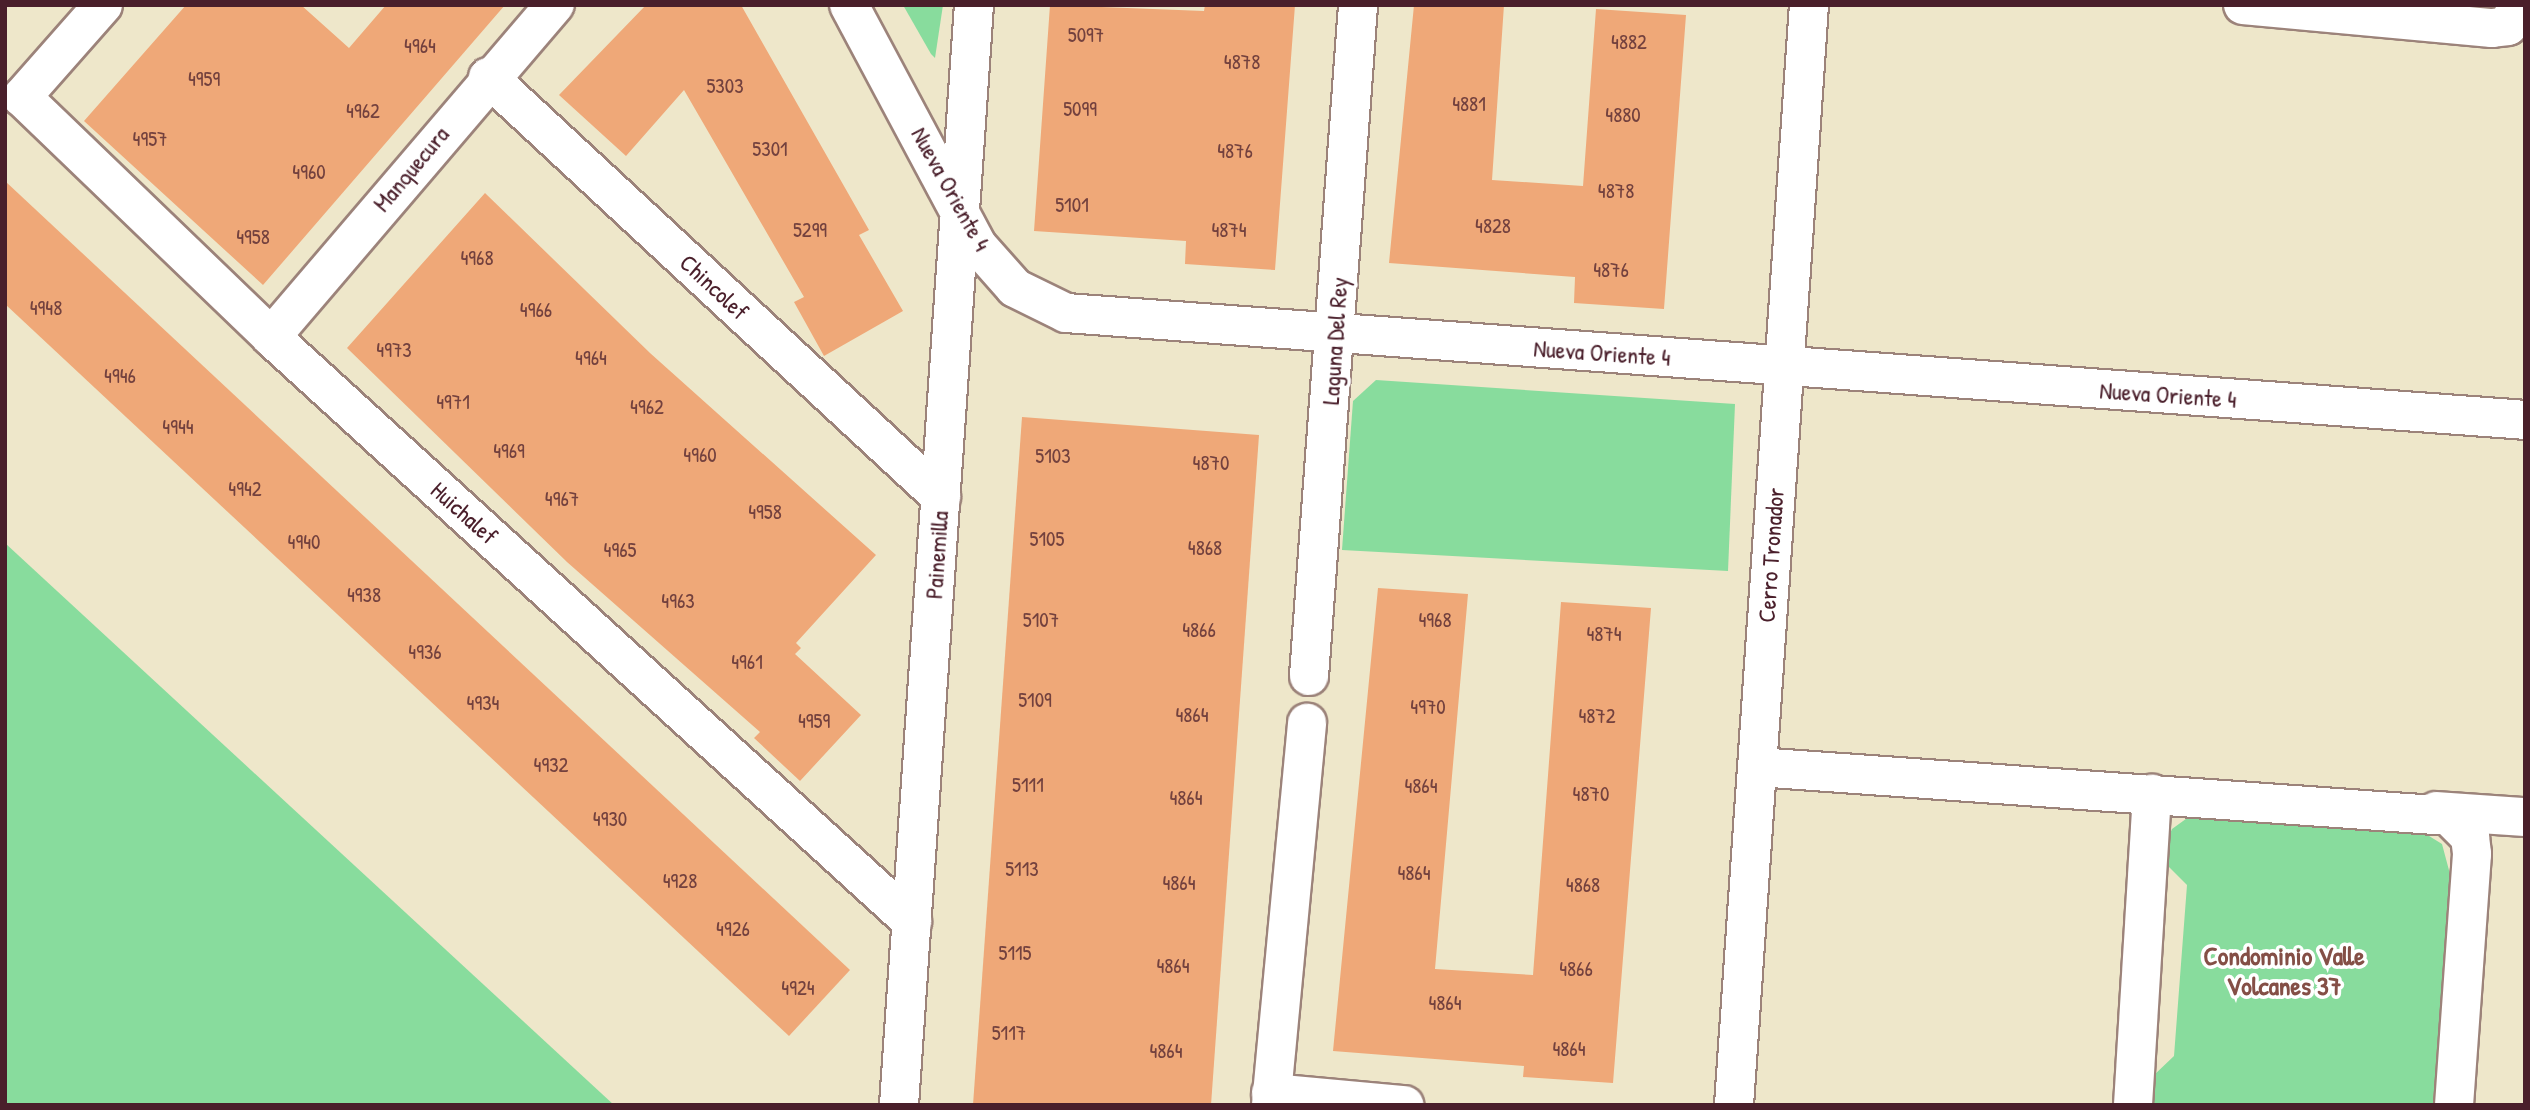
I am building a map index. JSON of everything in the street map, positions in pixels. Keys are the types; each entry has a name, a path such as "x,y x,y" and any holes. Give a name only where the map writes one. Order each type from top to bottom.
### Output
{"street":[{"name":"Huichalef","path":"103,5 22,97 271,337 912,922"},
{"name":"Manquecura","path":"271,337 488,77 555,5"},
{"name":"Nueva Oriente 4","path":"849,5 960,216 1005,278 1053,309 1336,334 2525,420"},
{"name":"Painemilla","path":"899,1105 974,5"},
{"name":"Laguna Del Rey","path":"1309,676 1358,5"},
{"name":"Cerro Tronador","path":"1734,1105 1808,5"},
{"path":"2243,5 2492,28 2508,26 2518,5"},
{"name":"Chincolef","path":"488,77 941,497"},
{"path":"1307,723 1271,1099 1404,1105"},
{"path":"1757,767 2525,817"},
{"path":"2133,1105 2152,794"},
{"path":"2434,810 2461,824 2472,854 2454,1105"}],"green space":[{"path":"903,5 943,5 935,58 931,54"},
{"path":"1376,380 1735,404 1728,571 1342,550 1353,401"},
{"path":"5,543 614,1105 5,1105"},
{"path":"2190,816 2421,831 2442,844 2450,874 2433,1105 2151,1105 2153,1076 2174,1056 2187,885 2166,864 2166,843 2172,829"}],"building":[{"path":"186,5 301,5 349,48 386,5 505,5 263,285 84,121"},
{"path":"646,5 741,5 869,230 859,235 903,311 824,356 794,302 804,297 684,90 626,156 559,95"},
{"path":"1050,5 1204,11 1205,5 1295,5 1275,270 1185,264 1186,241 1034,231"},
{"path":"1414,5 1504,5 1492,180 1583,186 1596,9 1686,15 1664,309 1574,303 1575,277 1389,263"},
{"path":"5,181 850,970 789,1036 5,304"},
{"path":"485,193 650,353 876,555 796,643 801,648 795,654 861,715 800,781 754,738 760,732 567,562 347,348"},
{"path":"1022,417 1259,435 1211,1105 973,1105"},
{"path":"1378,588 1468,594 1435,969 1533,975 1561,602 1651,608 1613,1083 1523,1077 1524,1066 1333,1051"}],"district":[{"name":"Condominio Valle Volcanes 37","path":"2284,971"}]}
